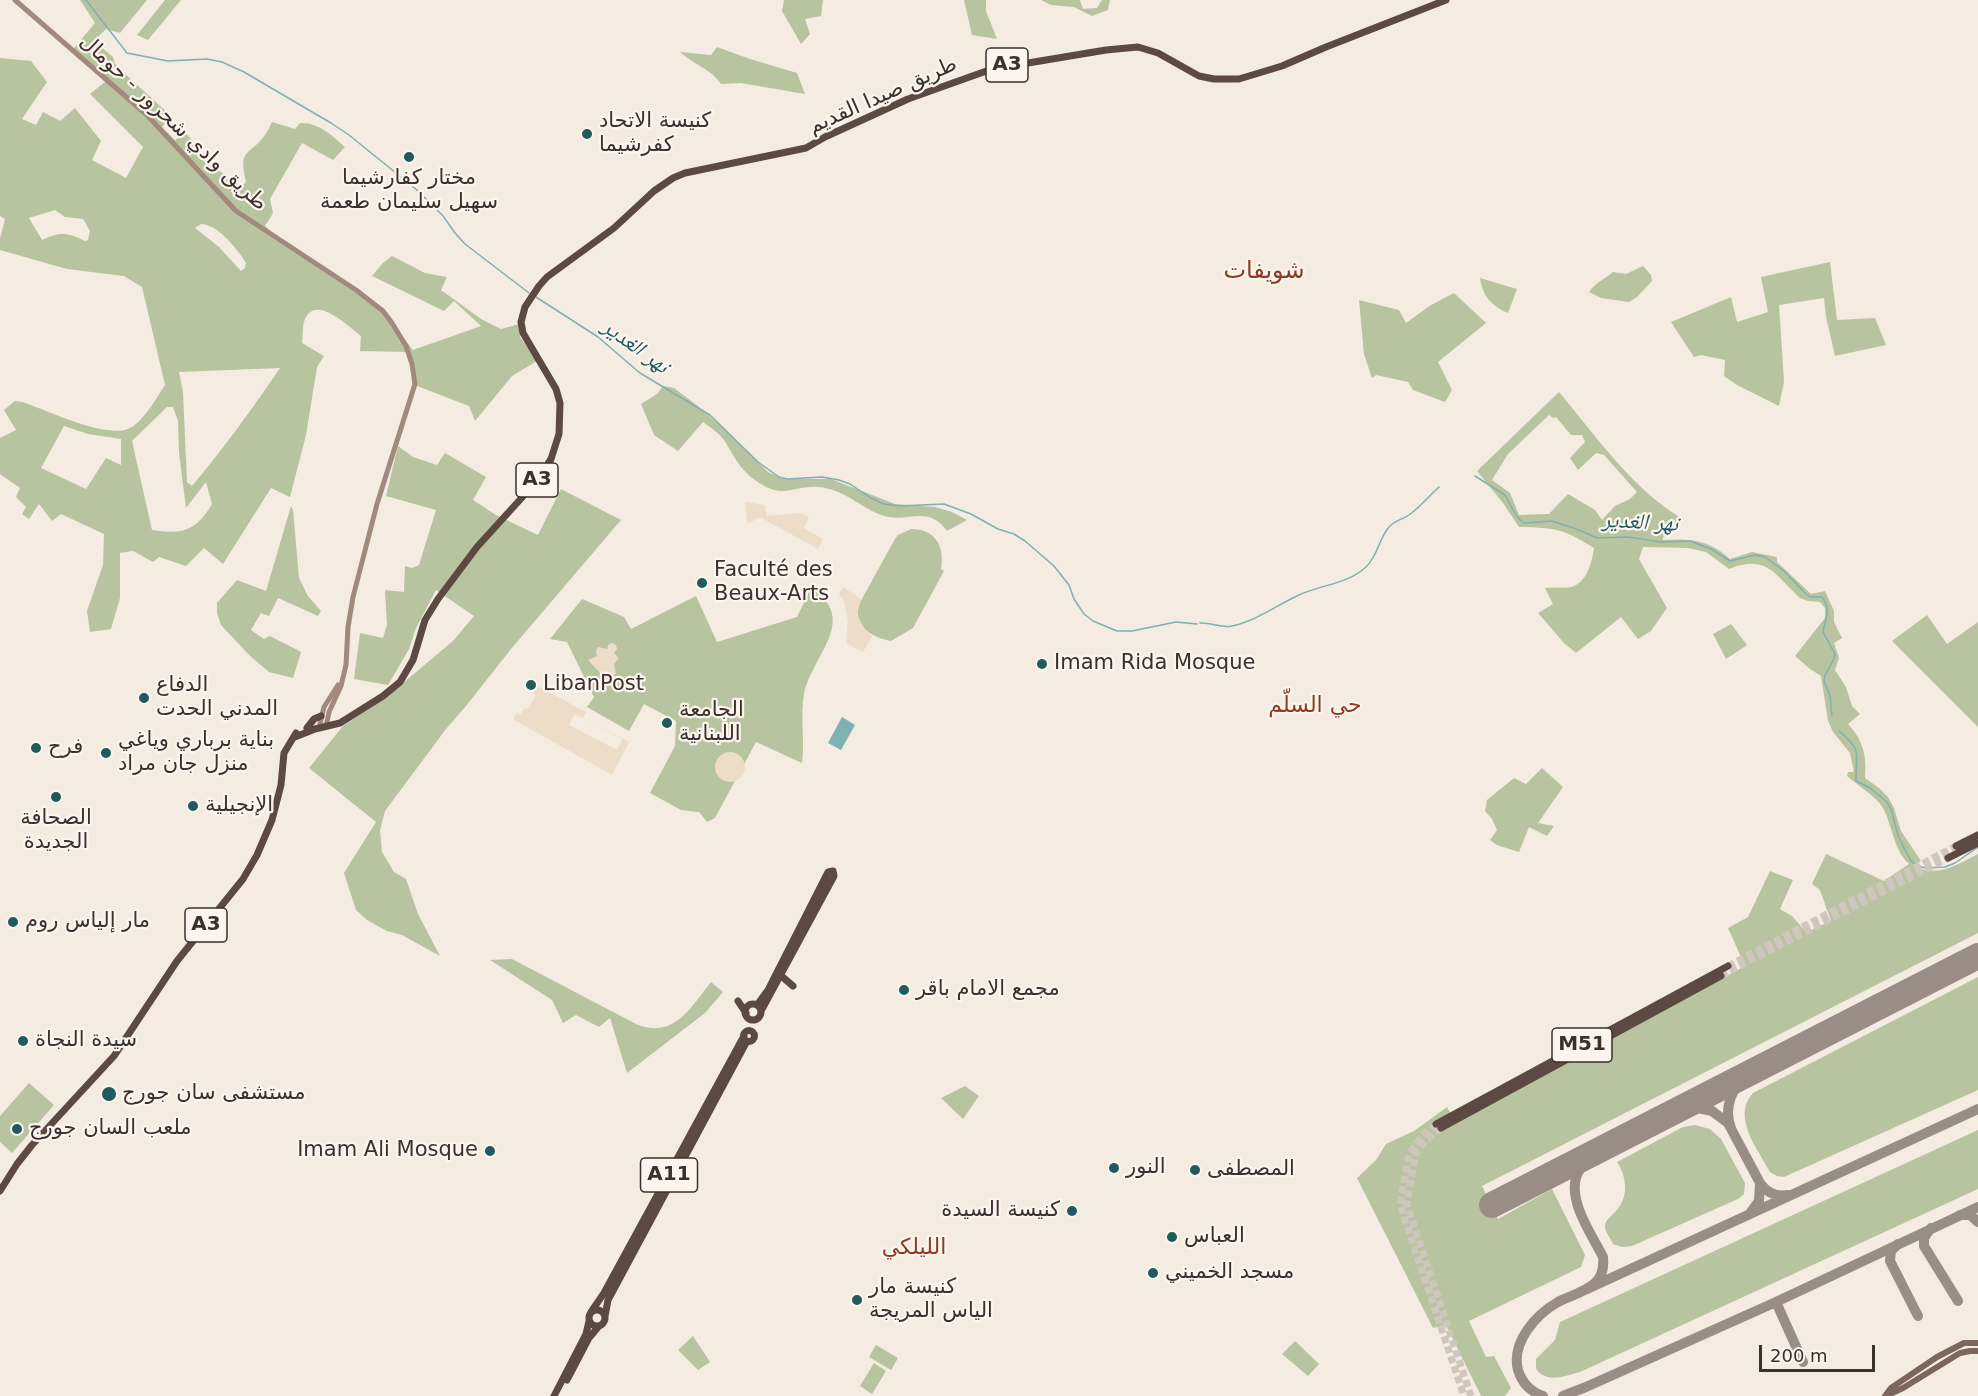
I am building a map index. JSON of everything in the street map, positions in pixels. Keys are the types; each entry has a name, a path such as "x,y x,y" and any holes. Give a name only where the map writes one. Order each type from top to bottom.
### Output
{"highway":[{"name":"طريق صيدا القديم","path":"322,724 340,718 389,688 399,677 414,654 425,620 438,599 477,547 542,475 557,442 561,417 558,397 522,330 521,321 525,307 547,277 614,228 658,188 680,175 806,148 835,132 908,99 992,69 1138,47 1158,53 1208,79 1239,79 1282,66 1446,0"},
{"name":"A3","path":"0,1191 32,1145 114,1056 177,961 243,879 257,855 272,820 281,784 284,753 297,733 307,728 314,719 322,724"},
{"name":"A3","path":"295,737 322,724"},
{"path":"1956,846 1978,835"},
{"path":"1948,858 1978,843"},
{"name":"A11","path":"559,1396 589,1338 604,1323 608,1300 747,1035 755,1012 778,974 834,876 833,871 828,872 778,974 773,988 755,1012"},
{"name":"M51","path":"1721,976 1438,1126 1728,966"},
{"path":"773,988 793,986 778,974"},
{"path":"738,1001 755,1012 746,1013 738,1001"},
{"name":"A11","path":"554,1396 586,1334 591,1312 604,1293 747,1035"},
{"path":"591,1312 600,1310 605,1316"},
{"path":"589,1321 599,1326"}],"main road":[{"name":"طريق وادي شحرور - حومال","path":"15,0 147,115 179,147 228,203 246,218 366,297 387,316 406,346 415,384 377,504 353,597 343,676 324,707 322,724"},
{"path":"1886,1396 1891,1388 1936,1357 1957,1346 1978,1343"},
{"path":"1886,1396 1960,1353 1970,1350 1978,1351"}],"green space":[{"path":"80,0 147,0 120,33 106,29 94,41 113,57 115,64 121,70 171,116 162,127 175,140 186,133 209,162 240,188 246,182 244,158 265,135 272,122 295,129 300,123 313,125 325,130 345,147 333,160 302,143 270,199 273,213 265,226 276,236 362,293 388,318 413,350 481,326 454,301 444,311 372,276 392,256 425,273 447,277 441,290 481,319 501,329 519,324 520,337 537,361 512,376 475,421 469,406 412,384 412,370 407,352 360,351 361,336 332,314 317,310 310,312 304,322 302,343 324,356 317,367 306,435 290,497 271,488 223,564 204,548 186,566 159,557 153,562 133,551 120,553 120,598 111,629 90,632 87,611 103,565 104,534 61,514 52,521 39,504 29,519 22,514 26,507 16,497 20,488 0,474 0,438 16,430 4,410 15,401 23,402 93,427 120,431 140,421 165,385 142,287 124,276 67,269 0,250 5,219 0,216 0,58 31,61 47,82 22,119 36,125 43,112 60,121 75,108 101,141 92,160 126,178 143,147 90,94 106,81 74,48 95,23","holes":["55,210 65,217 83,219 90,231 88,240 63,234 42,240 29,218","201,224 207,225 221,233 246,263 245,268 241,271 219,247 195,228","280,368 192,486 187,482 183,392 179,372","167,407 173,407 178,421 179,453 186,508 206,482 212,504 200,520 187,529 172,532 152,530 132,441","64,426 88,434 121,439 121,465 106,458 86,489 41,468"]},
{"path":"165,0 181,0 148,40 137,35"},
{"path":"784,0 823,0 821,16 805,19 810,34 801,44 782,11"},
{"path":"964,0 986,0 986,11 997,39 972,35"},
{"path":"1041,0 1080,0 1083,9 1097,8 1102,0 1110,0 1108,10 1092,16 1074,7 1051,5"},
{"path":"717,47 797,73 805,94 741,83 721,84 712,74 680,52 711,55"},
{"path":"1830,262 1837,320 1875,318 1886,345 1835,356 1824,298 1779,305 1784,382 1779,406 1724,376 1725,360 1701,355 1694,357 1671,322 1731,297 1737,322 1768,312 1761,277"},
{"path":"1643,266 1651,275 1652,281 1629,302 1601,298 1589,292 1613,272 1626,274"},
{"path":"1480,278 1517,289 1508,313 1488,299"},
{"path":"1454,293 1486,323 1438,362 1452,390 1445,402 1413,390 1408,382 1376,375 1372,378 1364,354 1359,300 1399,310 1406,323 1431,305"},
{"path":"663,386 674,388 699,407 768,472 783,479 831,479 895,504 935,507 967,520 947,531 933,518 884,516 841,493 825,488 806,487 783,491 766,487 745,472 722,437 703,422 678,451 654,435 641,404 657,394"},
{"path":"1559,392 1629,475 1644,490 1678,516 1675,531 1663,537 1663,540 1682,539 1707,544 1730,559 1752,552 1777,557 1777,562 1811,594 1825,591 1834,611 1834,622 1842,638 1834,643 1839,658 1835,670 1846,687 1852,706 1860,714 1848,724 1863,749 1865,778 1888,797 1901,831 1921,861 1914,866 1931,871 1947,869 1978,854 1978,933 1482,1186 1498,1219 1552,1189 1585,1255 1581,1267 1469,1321 1486,1357 1494,1356 1511,1388 1505,1396 1481,1396 1446,1325 1433,1328 1357,1178 1376,1160 1386,1144 1414,1131 1447,1107 1451,1114 1474,1110 1745,966 1728,928 1748,917 1770,871 1793,880 1780,909 1792,916 1806,932 1831,921 1820,890 1812,884 1826,854 1884,881 1909,864 1900,852 1883,808 1872,795 1847,776 1848,772 1854,772 1850,753 1833,732 1828,721 1821,676 1795,656 1825,618 1825,608 1820,602 1800,598 1776,574 1761,565 1742,565 1729,569 1706,552 1688,548 1643,547 1639,559 1667,608 1651,631 1638,639 1621,617 1576,653 1564,643 1538,613 1553,604 1545,588 1571,587 1583,579 1594,548 1558,530 1519,527 1477,471","holes":["1549,415 1556,417 1571,435 1582,435 1585,442 1570,458 1578,470 1596,453 1604,455 1637,492 1630,499 1615,506 1602,520 1595,510 1568,494 1549,514 1519,515 1510,493 1492,480 1508,454"]},
{"path":"398,446 413,457 437,465 445,453 486,477 473,500 496,515 538,535 561,489 621,520 446,729 385,811 380,830 382,852 394,872 406,879 418,914 440,956 402,935 387,931 367,920 356,910 344,873 376,822 309,768 343,726 384,699 453,641 474,616 436,590 416,628 409,649 388,685 354,679 360,633 383,638 387,625 385,590 404,592 405,566 412,568 419,565 436,510 386,496"},
{"path":"291,506 299,578 308,596 321,611 318,616 278,598 269,616 261,613 251,630 264,639 270,636 301,652 293,678 269,672 250,656 221,625 217,613 217,603 237,580 266,591"},
{"path":"911,529 927,532 937,541 942,553 941,569 944,571 913,628 891,641 871,634 862,626 858,606 895,539 898,535"},
{"path":"811,588 825,600 832,613 832,625 829,638 804,694 802,763 756,742 715,818 707,822 699,812 681,810 650,793 675,746 676,721 644,704 629,731 587,707 594,697 567,642 550,639 582,599 624,617 631,629 696,596 717,642 797,617"},
{"path":"1927,615 1947,644 1978,622 1978,727 1892,641"},
{"path":"1731,624 1747,645 1726,659 1713,634"},
{"path":"1542,768 1563,787 1538,823 1554,826 1547,836 1529,827 1519,852 1497,845 1490,840 1497,830 1485,811 1487,800 1514,778 1526,784"},
{"path":"512,959 636,1024 649,1028 661,1028 680,1018 711,982 723,992 705,1013 627,1073 610,1018 599,1027 576,1015 563,1023 552,1000 490,960"},
{"path":"1978,977 1978,1090 1784,1177 1770,1172 1749,1133 1746,1122 1747,1102 1753,1093"},
{"name":"ملعب السان جورج","path":"29,1083 54,1105 12,1153 0,1142 0,1116"},
{"path":"965,1086 979,1096 963,1119 941,1098"},
{"path":"1695,1125 1710,1129 1721,1139 1745,1183 1744,1194 1738,1199 1632,1246 1622,1247 1613,1244 1605,1224 1620,1205 1625,1193 1625,1180 1617,1162 1683,1127"},
{"path":"1978,1130 1978,1189 1580,1372 1551,1378 1536,1369 1536,1359 1555,1340 1560,1322"},
{"path":"693,1336 710,1362 698,1370 678,1350"},
{"path":"1295,1341 1319,1364 1308,1376 1282,1354"},
{"path":"876,1345 898,1358 891,1370 869,1357"},
{"path":"874,1363 886,1371 872,1394 860,1386"}],"shaded area":[{"path":"745,502 765,505 767,516 800,513 809,517 804,528 823,539 818,549 760,517 747,522"},
{"path":"843,587 861,599 857,615 865,630 872,636 863,652 846,643 848,621 844,601 839,594"},
{"path":"612,643 616,645 617,649 614,653 619,658 614,664 616,674 610,675 599,672 588,660 597,656 598,647 607,649"},
{"path":"537,686 586,712 583,718 629,742 612,775 513,719 517,713 520,715 525,708 528,709 536,695 533,693","holes":["575,714 622,739 617,750 569,725"]},
{"path":"730,752 741,756 745,767 741,778 730,782 719,778 715,767 719,756"}],"water":[{"path":"842,717 855,725 841,750 828,743"}],"waterway":[{"name":"نهر الغدير","path":"86,0 127,53 168,61 207,59 222,62 244,72 331,123 417,190 443,216 465,244 529,293"},
{"name":"نهر الغدير","path":"536,297 598,337 640,373 710,415 758,462 779,477 787,479 822,477 839,480 884,504 900,506 944,504 971,514 1025,541 1054,566 1069,585 1074,599 1084,614 1093,621 1117,631 1132,631 1176,622 1197,624"},
{"name":"نهر الغدير","path":"1475,476 1505,495 1517,517 1524,523 1552,521 1597,538 1628,537 1661,542 1690,541 1711,549 1730,561 1755,555 1765,557 1784,571 1810,597 1822,597 1827,606 1823,632 1835,654 1824,681 1830,696 1832,716"},
{"name":"نهر الغدير","path":"1200,623 1224,627 1241,624 1299,595 1359,573 1370,563 1389,527 1413,512 1439,487"},
{"name":"نهر الغدير","path":"1839,731 1855,749 1856,781 1870,788 1887,802 1898,835 1911,861 1925,868 1945,867 1978,847"}],"taxiway":[{"path":"1731,1128 1728,1113 1730,1098 1737,1085 1748,1074"},
{"path":"1667,1115 1685,1108 1698,1108 1712,1111 1728,1123 1760,1183 1759,1201 1751,1212"},
{"path":"1585,1290 1978,1109"},
{"path":"1543,1396 1528,1386 1518,1370 1518,1350 1522,1340 1541,1314 1558,1302 1591,1286 1598,1280 1602,1271 1603,1257 1583,1219 1575,1188 1578,1172 1591,1154"},
{"path":"1760,1183 1772,1194 1788,1195"},
{"path":"1563,1396 1776,1302 1978,1207"},
{"path":"1960,1215 1970,1215 1978,1222"},
{"path":"1931,1228 1924,1238 1924,1246 1958,1301"},
{"path":"1898,1244 1891,1251 1890,1261 1918,1316"},
{"path":"1776,1302 1803,1362"}],"runway":[{"path":"1492,1205 1978,956"}],"tunnel":[{"path":"1728,966 1956,846"},
{"path":"1721,976 1948,858"},
{"path":"1436,1124 1422,1136 1409,1154 1400,1205 1464,1396"},
{"path":"1441,1128 1426,1140 1416,1153 1407,1204 1471,1396"}],"place":[{"name":"كنيسة الاتحاد كفرشيما","path":"587,134"},
{"name":"مختار كفارشيما سهيل سليمان طعمة","path":"409,157"},
{"name":"Faculté des Beaux-Arts","path":"702,583"},
{"name":"Imam Rida Mosque","path":"1042,664"},
{"name":"LibanPost","path":"531,685"},
{"name":"الدفاع المدني الحدت","path":"144,698"},
{"name":"الجامعة اللبنانية","path":"667,723"},
{"name":"فرح","path":"36,748"},
{"name":"بناية برباري وياغي منزل جان مراد","path":"106,753"},
{"name":"الصحافة الجديدة","path":"56,797"},
{"name":"الإنجيلية","path":"193,806"},
{"name":"مار إلياس روم","path":"13,922"},
{"name":"مجمع الامام باقر","path":"904,990"},
{"name":"سيدة النجاة","path":"23,1041"},
{"name":"مستشفى سان جورج","path":"109,1094"},
{"name":"ملعب السان جورج","path":"17,1129"},
{"name":"Imam Ali Mosque","path":"490,1151"},
{"name":"النور","path":"1114,1168"},
{"name":"المصطفى","path":"1195,1170"},
{"name":"كنيسة السيدة","path":"1072,1211"},
{"name":"العباس","path":"1172,1237"},
{"name":"مسجد الخميني","path":"1153,1273"},
{"name":"كنيسة مار الياس المريجة","path":"857,1300"}],"district":[{"name":"شويفات","path":"1264,272"},
{"name":"حي السلّم","path":"1315,706"},
{"name":"الليلكي","path":"914,1248"}]}
